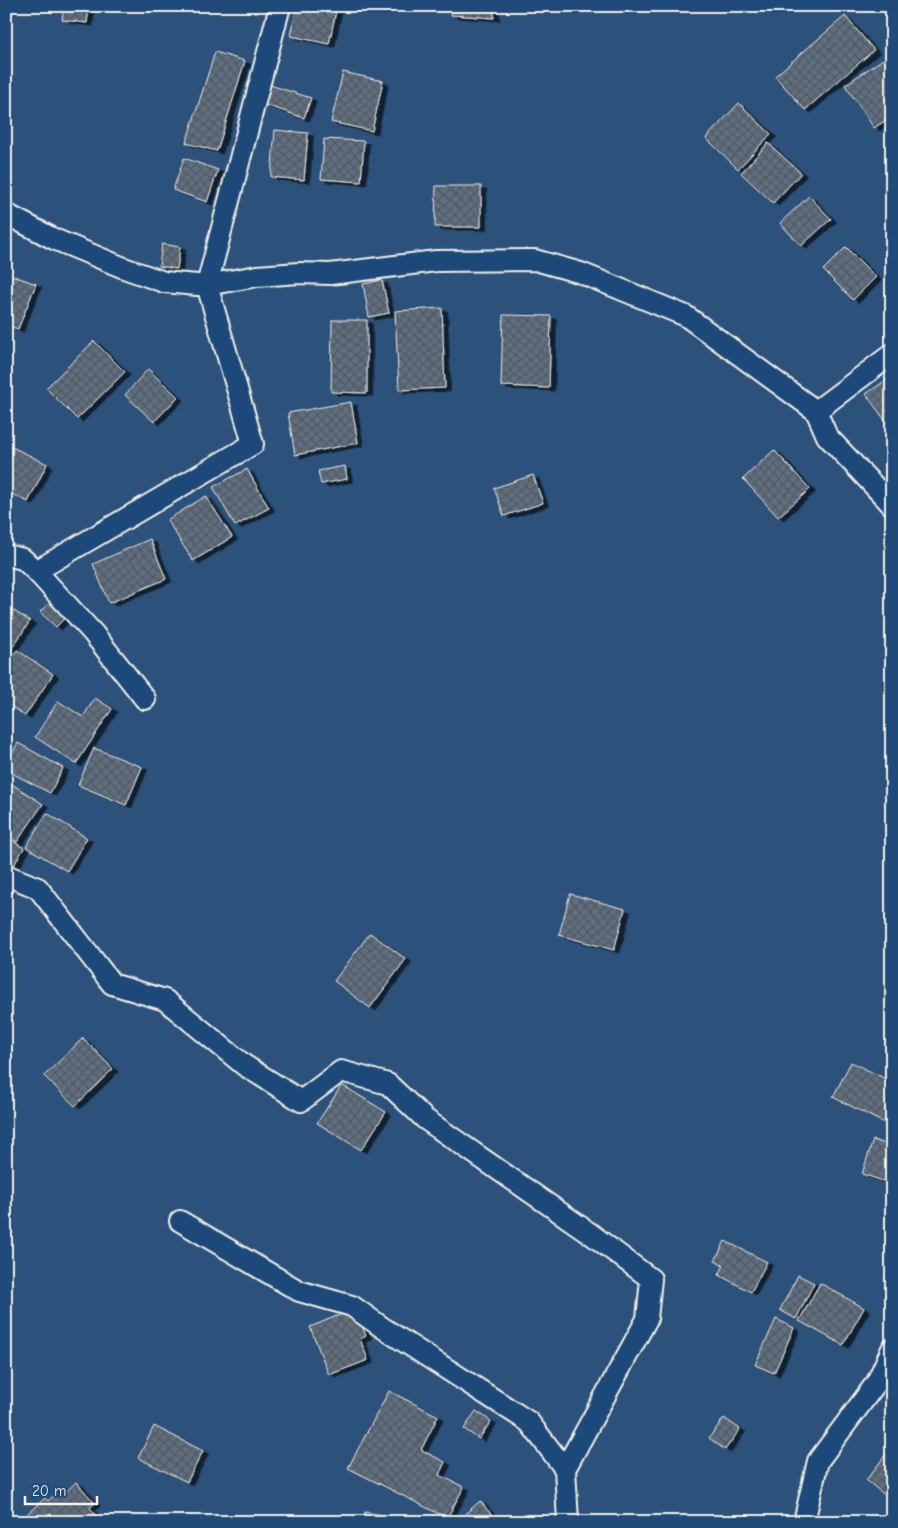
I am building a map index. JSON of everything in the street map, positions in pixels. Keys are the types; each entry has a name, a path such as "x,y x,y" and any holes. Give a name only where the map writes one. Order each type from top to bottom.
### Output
{"street":[{"path":"36,571 253,444 207,285 280,6"},
{"path":"6,214 54,238 124,268 164,282 207,285 257,276 299,273 330,274 436,261 535,260 581,273 686,316 816,411 828,436 892,506"},
{"path":"816,411 892,354"},
{"path":"6,555 23,559 36,571 93,633 146,699"},
{"path":"6,875 38,888 112,984 165,1000 244,1065 302,1101 341,1071 388,1084 425,1119 591,1234 651,1279 647,1319 565,1469 568,1522"},
{"path":"180,1221 299,1290 352,1306 529,1422 565,1469"},
{"path":"804,1522 818,1462 877,1382 892,1349"}],"building":[{"path":"64,6 89,6 87,23 62,20"},
{"path":"297,6 337,6 329,44 291,36"},
{"path":"452,6 494,6 494,18 451,15"},
{"path":"845,16 874,50 805,110 775,76"},
{"path":"215,52 245,61 217,151 186,143"},
{"path":"883,59 892,71 892,116 874,128 845,85"},
{"path":"343,72 383,81 372,131 331,122"},
{"path":"270,85 311,98 304,118 263,104"},
{"path":"739,103 771,134 738,169 706,138"},
{"path":"275,130 308,133 304,180 271,177"},
{"path":"324,139 364,141 361,182 321,179"},
{"path":"768,143 801,173 773,203 741,173"},
{"path":"184,158 218,170 207,202 173,190"},
{"path":"436,186 481,186 481,227 435,227"},
{"path":"809,196 831,219 801,246 780,223"},
{"path":"162,244 180,247 177,269 159,266"},
{"path":"846,247 876,277 853,300 823,270"},
{"path":"6,273 36,284 18,329 6,325"},
{"path":"382,280 389,313 369,317 363,284"},
{"path":"442,308 445,388 399,390 395,311"},
{"path":"503,315 551,316 549,388 501,386"},
{"path":"332,320 367,320 367,393 331,392"},
{"path":"94,341 125,372 77,419 46,388"},
{"path":"148,369 178,397 154,422 125,395"},
{"path":"892,376 892,430 866,394"},
{"path":"351,402 358,443 295,455 288,413"},
{"path":"6,444 47,464 28,502 6,491"},
{"path":"774,450 810,489 778,517 743,479"},
{"path":"345,466 347,479 321,484 318,471"},
{"path":"247,469 269,508 235,526 213,487"},
{"path":"533,475 543,503 504,516 494,488"},
{"path":"206,496 232,537 193,561 167,520"},
{"path":"150,539 166,579 109,603 93,564"},
{"path":"51,601 67,616 56,627 40,612"},
{"path":"6,606 30,621 6,657"},
{"path":"17,650 53,674 25,716 6,703 6,665"},
{"path":"95,698 112,709 76,764 35,737 58,701 83,717"},
{"path":"18,743 63,768 50,793 6,770 6,764"},
{"path":"94,748 142,767 126,805 78,785"},
{"path":"7,781 43,804 17,842 6,835"},
{"path":"47,813 87,838 67,871 26,847"},
{"path":"11,840 24,848 12,868 6,864 6,842 9,844"},
{"path":"570,894 625,909 614,950 559,935"},
{"path":"370,933 406,959 370,1008 334,981"},
{"path":"83,1038 113,1069 75,1106 44,1076"},
{"path":"851,1062 892,1082 892,1108 884,1123 833,1097"},
{"path":"342,1085 386,1112 361,1150 317,1123"},
{"path":"873,1140 892,1146 892,1184 862,1174"},
{"path":"725,1241 767,1262 751,1292 719,1275 724,1265 715,1261"},
{"path":"798,1275 814,1283 796,1319 780,1310"},
{"path":"820,1283 864,1308 843,1345 799,1321"},
{"path":"349,1311 353,1321 359,1318 366,1336 360,1339 368,1360 329,1375 310,1327"},
{"path":"776,1319 794,1328 774,1373 755,1365"},
{"path":"389,1391 438,1416 421,1450 445,1462 439,1475 464,1487 447,1518 348,1468"},
{"path":"476,1411 491,1421 479,1439 464,1429"},
{"path":"724,1418 740,1429 725,1450 709,1438"},
{"path":"154,1426 203,1451 187,1482 138,1458"},
{"path":"892,1449 892,1501 866,1480"},
{"path":"76,1482 95,1503 90,1508 103,1522 18,1522 45,1498 48,1501 63,1488 66,1492"},
{"path":"480,1501 498,1522 456,1522"},
{"path":"365,1512 400,1518 400,1522 363,1522"}]}
